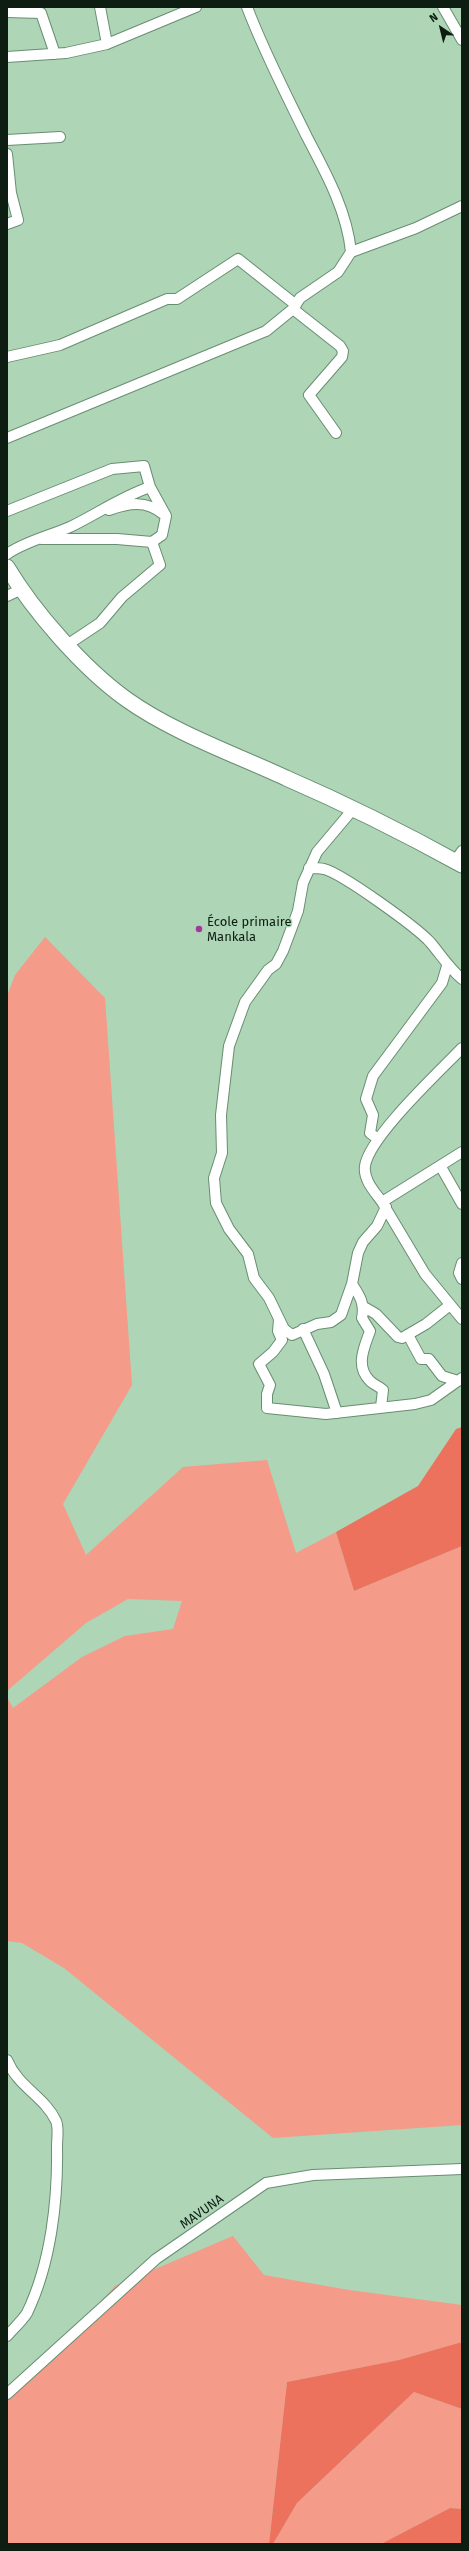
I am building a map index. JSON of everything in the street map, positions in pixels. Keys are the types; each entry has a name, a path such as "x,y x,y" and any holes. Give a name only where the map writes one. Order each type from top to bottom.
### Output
{"street":[{"path":"100,7 107,44"},
{"path":"7,57 55,54 107,44 196,7"},
{"path":"247,7 264,50 286,91 333,189 346,223 351,252"},
{"path":"443,7 462,40"},
{"path":"7,12 41,13 55,54"},
{"path":"7,140 60,137"},
{"path":"7,154 11,193 18,217 16,222 7,224"},
{"path":"7,438 255,336 279,322 294,307 300,298 338,272 351,252 416,228 462,206"},
{"path":"7,357 60,345 167,299 177,298 238,259 340,346 343,351 342,357 309,395 336,433"},
{"path":"7,511 112,469 144,466 150,487 166,516 162,535 152,542 117,539 42,539"},
{"path":"7,554 26,543 42,539 133,493 150,487"},
{"path":"90,515 119,506 139,504 153,506 166,516"},
{"path":"67,645 100,622 122,597 160,565 152,542"},
{"path":"7,567 22,589 67,645 92,670 126,699 165,722 354,808 460,859"},
{"path":"7,596 22,589"},
{"path":"354,808 317,852 303,883 298,911 283,951 276,964 268,970 245,1002 229,1046 221,1115 222,1153 214,1178 216,1203 229,1229 248,1254 254,1278 278,1315 284,1329 292,1335 303,1329 338,1318 348,1302 347,1297 352,1284 358,1253 363,1242 377,1226 384,1204 462,1152"},
{"path":"309,868 324,869 342,878 411,926 430,942 447,966 462,979"},
{"path":"378,1139 370,1133 373,1115 366,1098 373,1076 442,983 447,966"},
{"path":"462,1048 378,1139 365,1167 368,1182 384,1204 425,1274 462,1319"},
{"path":"441,1167 462,1204"},
{"path":"462,1263 459,1273 462,1279"},
{"path":"352,1284 364,1307 376,1314 398,1337 402,1338 450,1305"},
{"path":"364,1307 362,1318 370,1331 361,1357 362,1365 367,1377 383,1390 381,1407"},
{"path":"278,1315 278,1331 282,1340 273,1352 259,1364 270,1385 267,1394 267,1408 326,1414 431,1400 460,1379"},
{"path":"303,1329 324,1374 337,1413"},
{"path":"408,1335 421,1359 429,1359 442,1376 460,1379"},
{"path":"7,2060 23,2086 50,2110 57,2123 58,2178 49,2241 40,2278 26,2314 7,2336"},
{"name":"MAVUNA","path":"7,2394 156,2259 266,2183 313,2175 462,2169"}],"shaded area":[{"path":"45,937 105,998 132,1385 63,1504 86,1555 183,1467 267,1460 296,1553 336,1532 354,1591 462,1546 462,2125 273,2138 64,1968 22,1943 7,1941 7,1697 13,1708 82,1657 125,1636 173,1629 182,1601 128,1599 86,1623 7,1691 7,996 15,975"},
{"path":"462,1427 462,1546 354,1591 336,1532 418,1486 456,1429"},
{"path":"233,2236 264,2275 349,2290 462,2305 462,2342 399,2360 287,2382 269,2544 7,2544 7,2401 115,2286"},
{"path":"462,2342 462,2409 414,2392 297,2503 273,2544 269,2544 287,2382 399,2360"},
{"path":"414,2392 462,2409 462,2509 450,2508 381,2544 273,2544 297,2503"},
{"path":"450,2508 462,2509 462,2544 381,2544"}],"place":[{"name":"École primaire Mankala","path":"199,929"}]}
